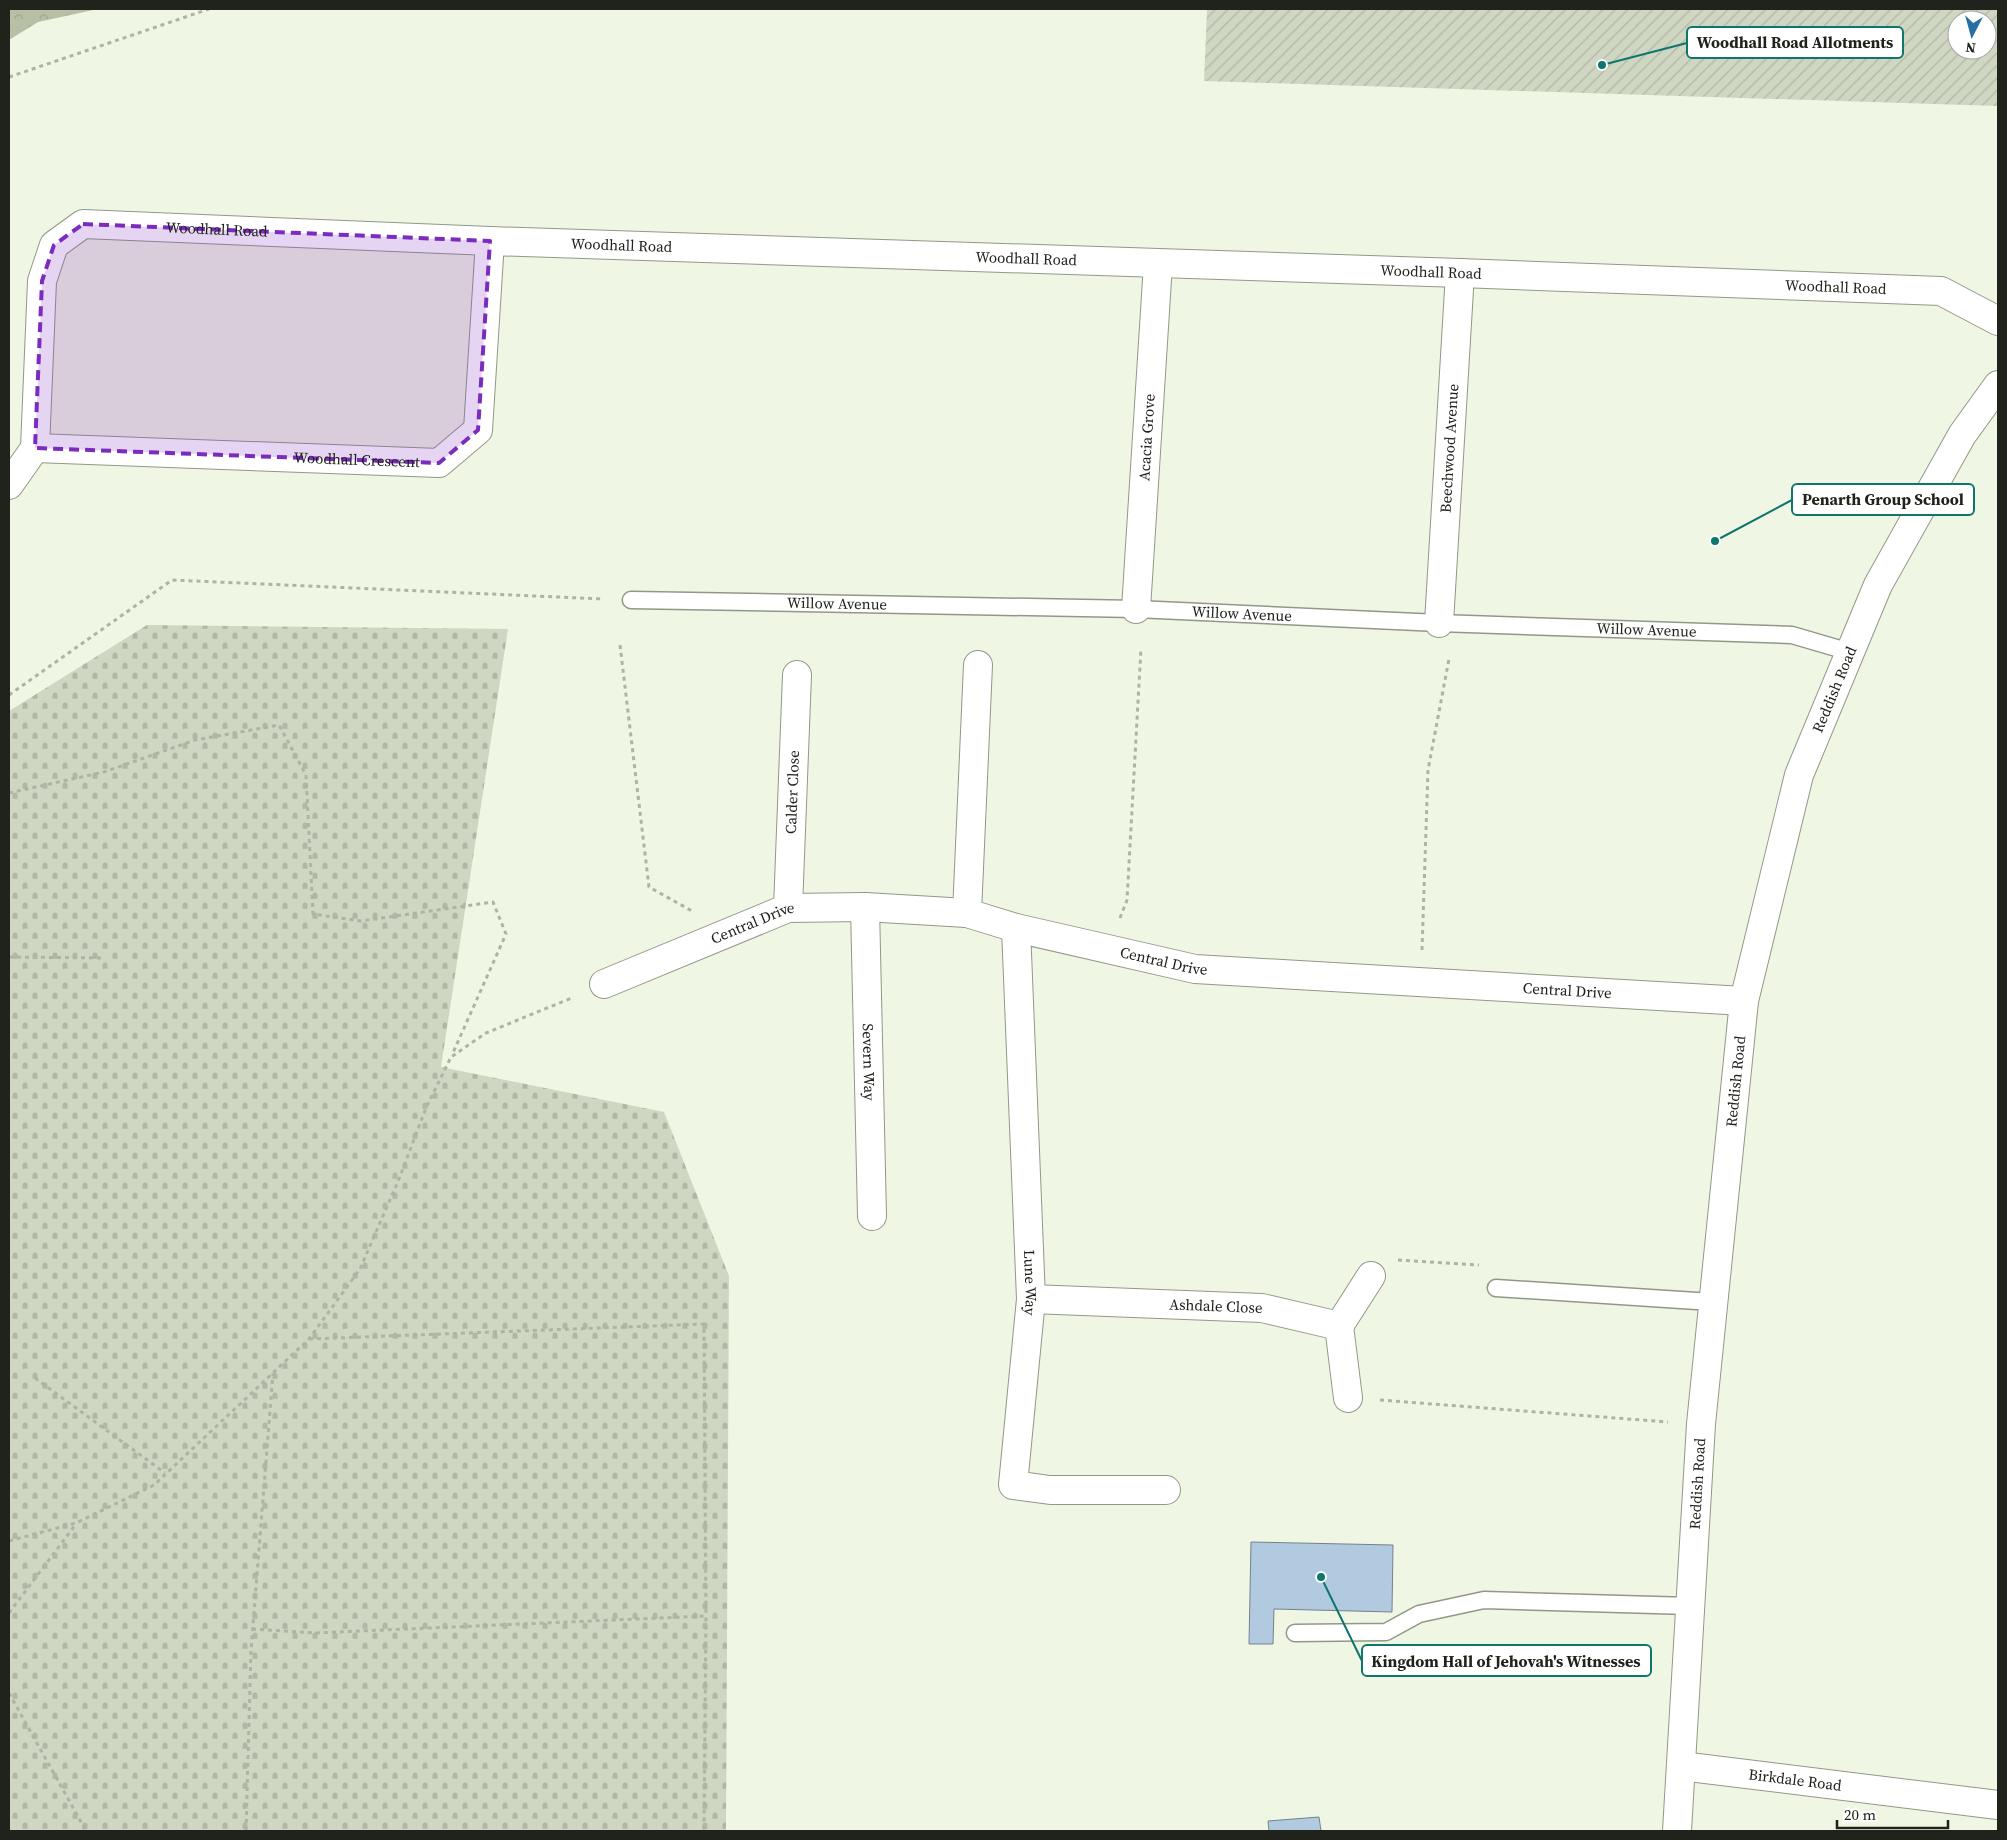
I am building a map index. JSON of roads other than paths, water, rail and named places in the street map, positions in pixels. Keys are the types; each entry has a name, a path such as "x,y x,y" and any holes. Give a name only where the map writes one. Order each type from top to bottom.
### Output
{"street":[{"name":"Woodhall Road","path":"35,448 42,281 54,245 83,224 490,242 1460,273 1942,291 1998,321"},
{"name":"Woodhall Crescent","path":"35,448 439,463 478,430 490,242"},
{"name":"Acacia Grove","path":"1136,609 1158,264"},
{"name":"Beechwood Avenue","path":"1439,623 1460,273"},
{"name":"Reddish Road","path":"1677,1831 1701,1424 1744,1001 1799,775 1878,585 1962,435 1998,385"},
{"path":"9,485 35,448"},
{"path":"967,914 978,665"},
{"name":"Calder Close","path":"788,908 796,675"},
{"name":"Central Drive","path":"604,984 788,908 865,907 967,914 1016,928 1195,969 1420,984 1744,1001"},
{"name":"Severn Way","path":"865,907 872,1216"},
{"name":"Lune Way","path":"1016,928 1031,1299 1013,1485 1050,1490 1166,1490"},
{"path":"1348,1398 1339,1326 1371,1276"},
{"name":"Ashdale Close","path":"1031,1299 1262,1308 1339,1326"},
{"name":"Birkdale Road","path":"1681,1766 1998,1805"}],"lane":[{"name":"Willow Avenue","path":"631,600 1136,609 1439,623 1792,635 1850,652"},
{"path":"1496,1288 1712,1302"},
{"path":"1295,1633 1386,1632 1419,1614 1484,1600 1690,1606"}],"place":[{"name":"Woodhall Road Allotments","path":"1602,65"},
{"name":"Penarth Group School","path":"1715,541"},
{"name":"Kingdom Hall of Jehovah's Witnesses","path":"1321,1577"}]}
